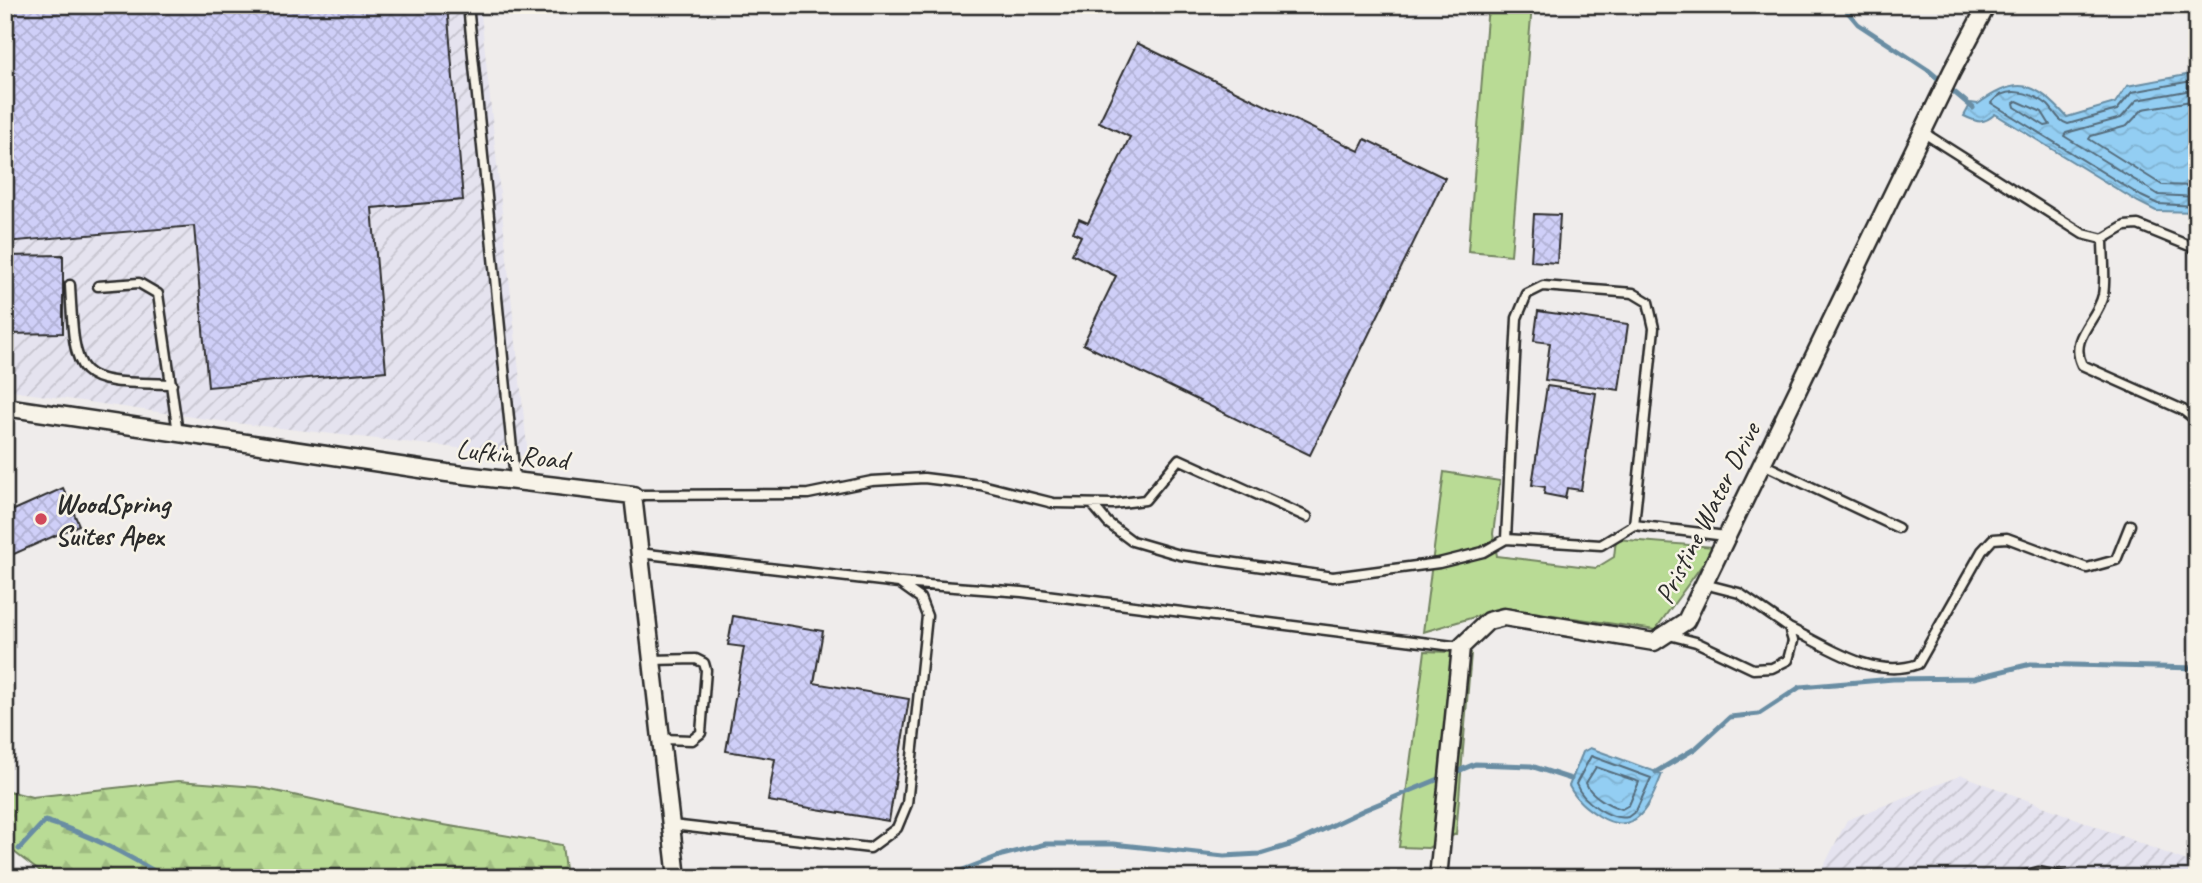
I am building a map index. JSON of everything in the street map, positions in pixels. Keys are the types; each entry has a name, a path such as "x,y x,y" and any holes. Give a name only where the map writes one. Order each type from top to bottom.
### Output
{"street":[{"name":"Pristine Water Drive","path":"1461,647 1488,621 1504,617 1654,642 1686,621 1927,128 1952,71 1987,5"},
{"name":"Lufkin Road","path":"5,407 447,473 633,495"},
{"path":"633,495 677,878"},
{"path":"1438,878 1461,647"}],"lane":[{"path":"468,5 515,479"},
{"path":"1927,128 2083,234 2103,239 2125,226 2138,225 2197,249"},
{"path":"2103,239 2103,296 2078,342 2077,355 2082,365 2183,410 2197,421"},
{"path":"98,286 139,284 158,295 178,433"},
{"path":"70,285 74,349 88,373 110,382 172,384"},
{"path":"1506,539 1517,318 1527,294 1543,286 1633,293 1648,302 1654,328 1634,525"},
{"path":"633,495 808,494 872,481 924,478 981,485 1054,503 1092,504 1144,500 1179,459 1307,517"},
{"path":"1763,464 1898,528"},
{"path":"1092,504 1108,523 1132,541 1180,555 1309,575 1369,574 1439,563 1483,552 1506,539 1601,545 1634,525 1727,537"},
{"path":"1704,584 1739,593 1789,628 1869,666 1902,670 1918,664 1982,551 1993,539 2007,538 2087,568 2116,560 2130,525"},
{"path":"639,553 899,583 1022,592 1461,647"},
{"path":"672,825 870,848 897,828 907,804 927,616 920,598 899,583"},
{"path":"1666,634 1696,642 1753,669 1772,668 1787,660 1793,642 1789,628"},
{"path":"652,660 696,659 704,663 706,670 701,733 692,740 662,739"},
{"path":"2015,878 2038,872 2069,878"}],"shaded area":[{"path":"5,5 480,5 528,456 227,422 5,390"},
{"path":"1962,775 2197,865 2197,878 1818,878 1847,820"}],"green space":[{"path":"1488,5 1532,5 1511,255 1468,251"},
{"path":"1444,472 1500,481 1493,534 1497,556 1596,568 1614,557 1616,539 1715,547 1655,630 1505,608 1423,632"},
{"path":"1425,651 1471,653 1456,834 1428,848 1399,847"},
{"path":"178,781 257,787 385,815 562,845 566,878 48,878 5,845 5,790 32,797"}],"water":[{"path":"2197,73 2197,212 2156,211 1995,114 1981,121 1964,116 1971,103 1978,104 2004,89 2015,86 2035,90 2067,117 2115,103 2127,86"},
{"path":"1590,748 1662,774 1647,807 1632,821 1623,824 1599,816 1575,796 1569,786 1583,752"}],"building":[{"path":"5,5 447,5 463,200 372,208 386,371 208,387 194,226 5,242"},
{"path":"1137,43 1359,151 1365,139 1445,178 1310,455 1083,344 1116,276 1072,254 1081,236 1073,232 1079,219 1088,223 1130,137 1099,122"},
{"path":"1534,214 1560,215 1557,263 1531,261"},
{"path":"63,255 63,333 5,334 5,256"},
{"path":"1538,311 1628,324 1619,390 1545,380 1550,343 1534,341"},
{"path":"1547,386 1596,393 1581,490 1567,488 1565,498 1544,494 1545,487 1532,485"},
{"name":"WoodSpring Suites Apex","path":"63,488 79,525 5,558 5,514"},
{"path":"733,616 823,631 814,683 909,699 889,821 768,801 775,759 726,751 744,647 728,645"}],"waterway":[{"path":"1842,5 1858,24 1928,70 1973,108"},
{"path":"1656,772 1696,748 1730,717 1759,714 1800,687 1893,679 1974,678 2031,664 2197,668"},
{"path":"942,878 1002,855 1046,844 1113,844 1224,856 1260,854 1293,844 1364,810 1475,764 1531,766 1571,779"},
{"path":"19,849 45,821 107,845 166,878"}],"place":[{"name":"WoodSpring Suites Apex","path":"41,519"}]}
